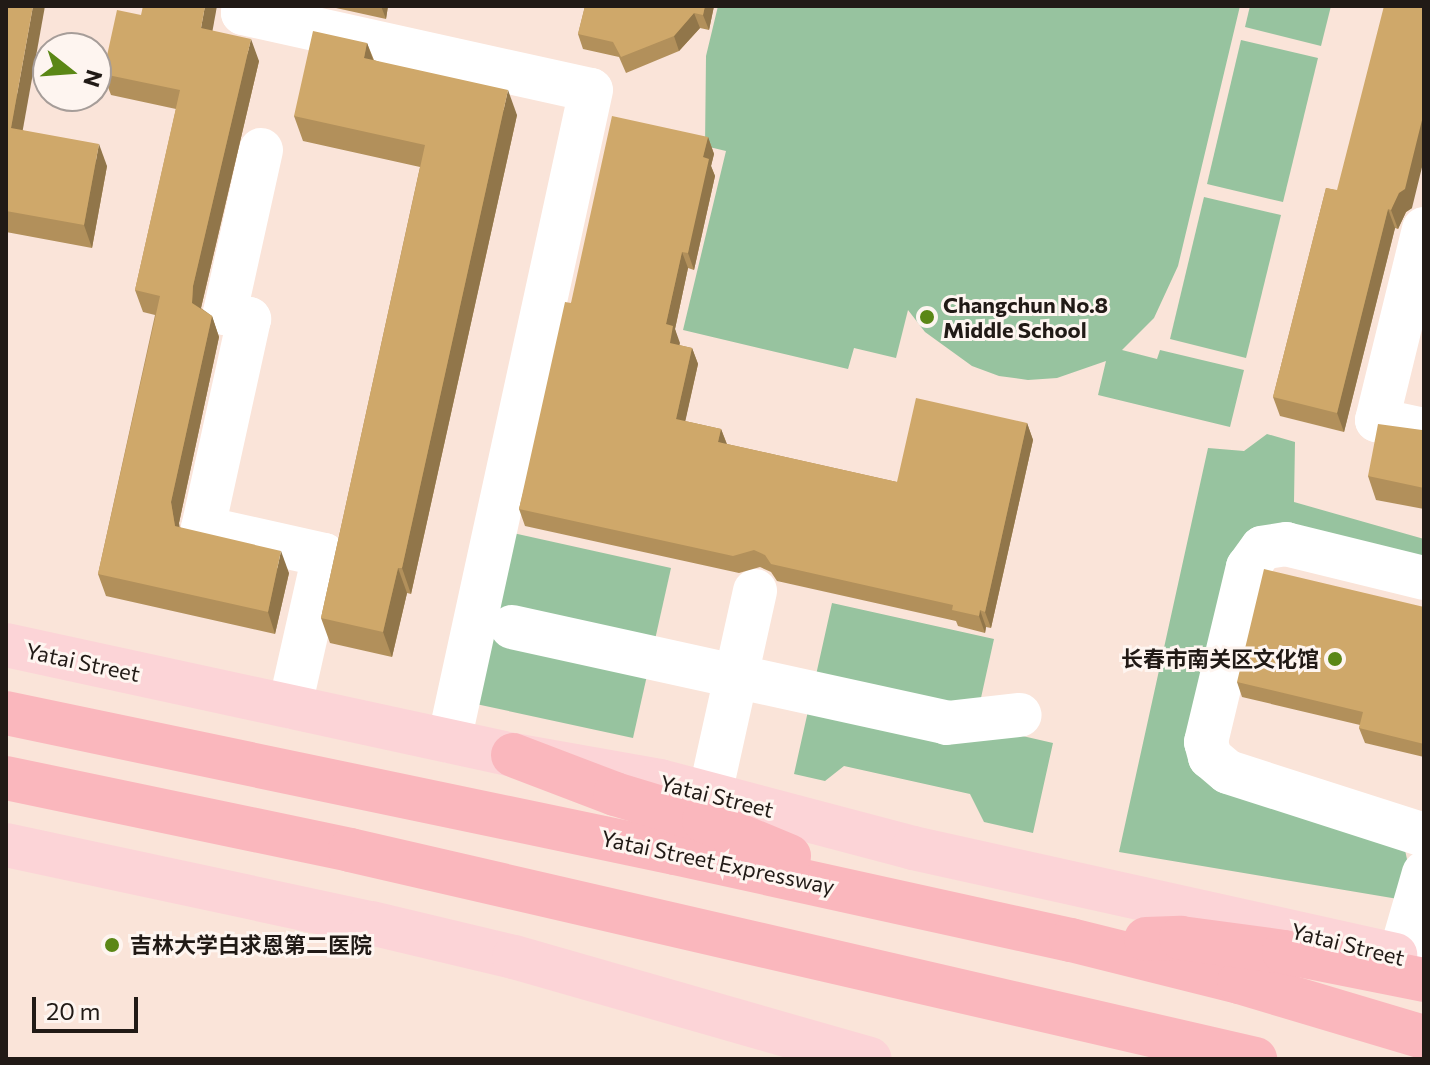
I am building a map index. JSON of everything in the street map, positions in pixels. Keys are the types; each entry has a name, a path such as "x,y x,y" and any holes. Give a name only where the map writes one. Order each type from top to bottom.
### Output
{"highway":[{"name":"Yatai Street Expressway","path":"6,713 1071,940 1239,982 1424,1037"},
{"path":"513,755 615,794 704,821 810,864 870,895"},
{"path":"6,778 350,850 1255,1059"},
{"path":"1071,940 1181,938 1416,967"},
{"path":"1056,1011 1164,1059"}],"main road":[{"name":"Yatai Street","path":"6,645 513,755 660,781 991,867 1131,899 1301,931 1416,967"},
{"path":"6,845 371,923 514,957 870,1059"}],"lane":[{"path":"244,6 243,13 591,90 449,741"},
{"path":"261,150 225,313 249,319 203,528 324,555 290,706"},
{"path":"1424,229 1377,420 1424,430"},
{"path":"1424,578 1286,544 1262,548 1248,567 1206,742 1210,757 1228,772 1424,835"},
{"path":"710,794 755,591"},
{"path":"512,627 947,723 1020,715"},
{"path":"1416,967 1424,873"}],"green space":[{"path":"718,6 1240,6 1178,266 1154,318 1122,350 1157,359 1160,350 1244,370 1230,427 1098,395 1106,361 1057,378 1028,380 999,376 972,366 925,332 908,310 896,358 854,348 848,369 683,330 726,151 705,146 706,56"},
{"path":"1250,6 1331,6 1321,46 1245,27"},
{"path":"1241,40 1318,58 1283,202 1207,184"},
{"path":"1204,197 1281,215 1246,358 1170,339"},
{"path":"1267,434 1295,442 1294,502 1424,539 1424,566 1288,533 1195,732 1405,850 1408,864 1398,899 1119,852 1208,448 1244,451"},
{"path":"513,533 671,568 633,738 476,704"},
{"path":"832,603 994,639 975,725 1053,743 1033,833 984,822 970,794 844,766 825,781 794,774"}],"building":[{"path":"6,6 33,6 11,128 99,144 84,225 6,211"},
{"path":"143,6 205,6 201,28 251,39 193,286 192,303 212,316 171,502 175,526 281,551 268,612 98,574 160,296 135,290 180,90 112,76 112,33 117,10 141,15"},
{"path":"585,6 705,6 703,15 694,13 674,36 621,57 613,42 578,34"},
{"path":"1384,6 1424,6 1424,112 1405,189 1399,193 1391,210 1388,209 1337,413 1273,397 1326,188 1337,190"},
{"path":"313,31 367,43 364,58 508,90 402,568 398,568 383,632 321,618 425,145 294,116"},
{"path":"612,116 708,137 703,157 709,159 688,253 682,252 666,324 673,326 670,343 692,348 676,419 721,429 718,442 897,482 916,398 1027,423 985,612 980,610 979,616 952,610 953,605 771,564 765,555 754,550 733,556 519,509 565,302 571,303"},
{"path":"1378,424 1424,429 1424,488 1368,476"},
{"name":"长春市南关区文化馆","path":"1264,569 1424,607 1424,744 1359,728 1363,712 1237,682"}],"place":[{"name":"Changchun No.8 Middle School","path":"927,317"},
{"name":"长春市南关区文化馆","path":"1335,659"},
{"name":"吉林大学白求恩第二医院","path":"112,945"}]}
